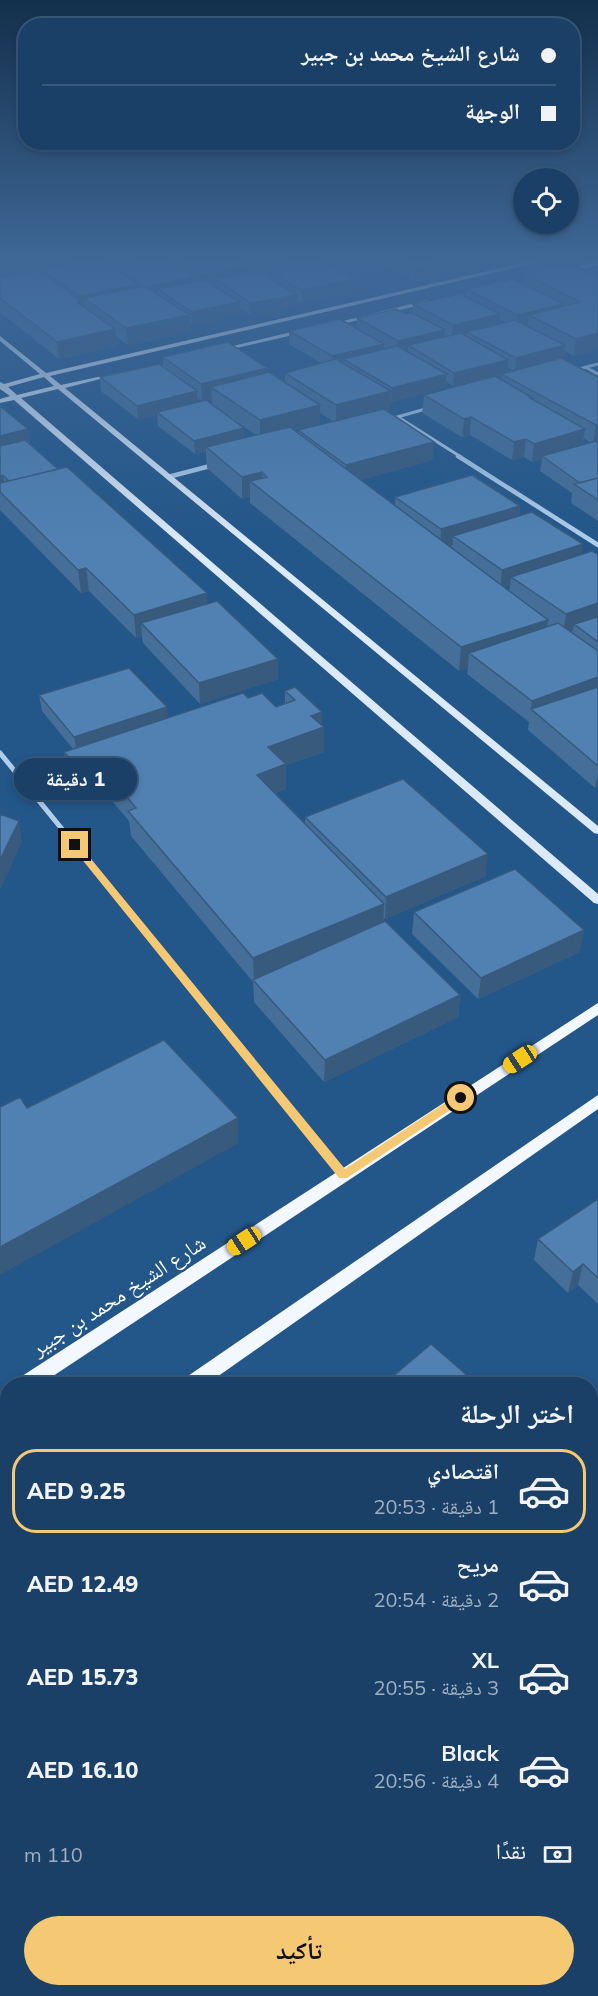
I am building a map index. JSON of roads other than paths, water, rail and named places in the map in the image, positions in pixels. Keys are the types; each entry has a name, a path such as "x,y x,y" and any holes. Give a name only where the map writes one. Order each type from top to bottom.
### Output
{"main road":[{"name":"شارع الشيخ محمد بن جبير","path":"37,1377 598,1008"},
{"path":"202,1377 598,1101"}],"street":[{"path":"20,354 598,831"},
{"path":"1,386 136,354"},
{"path":"574,370 598,364"},
{"path":"585,367 598,374"},
{"path":"0,401 124,372"},
{"path":"1,386 598,900"},
{"path":"386,420 431,408"},
{"path":"398,417 598,545"},
{"path":"168,477 226,462"},
{"path":"0,753 343,1175"}]}
